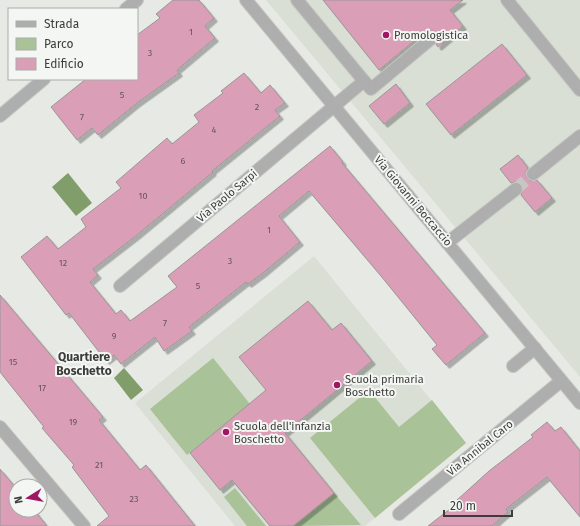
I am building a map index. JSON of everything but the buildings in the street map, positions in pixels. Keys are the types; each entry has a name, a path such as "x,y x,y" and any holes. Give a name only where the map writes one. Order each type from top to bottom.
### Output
{"street":[{"path":"127,8 137,0"},
{"name":"Via Giovanni Boccaccio","path":"246,0 580,403"},
{"path":"297,0 371,89 432,38"},
{"path":"507,0 580,90"},
{"path":"0,116 43,80"},
{"name":"Via Paolo Sarpi","path":"120,286 364,81"},
{"path":"533,174 580,136"},
{"path":"448,244 516,189"},
{"path":"513,366 534,348"},
{"name":"Via Annibal Caro","path":"399,514 561,381"},
{"path":"0,427 84,526"}],"shaded area":[{"path":"266,0 580,0 580,377"},
{"path":"68,173 92,203 76,216 52,187"},
{"path":"314,256 466,443 365,526 235,526 135,403"},
{"path":"124,368 143,390 131,400 114,378"}],"green space":[{"path":"213,358 250,404 187,455 150,409"},
{"path":"369,390 399,427 432,400 466,443 375,518 310,438"},
{"path":"235,488 266,526 247,526 224,497"},
{"path":"334,493 361,525 293,526"}],"tunnel":[{"path":"516,189 533,174"}],"place":[{"name":"Promologistica","path":"386,35"},
{"name":"Scuola primaria Boschetto","path":"337,385"},
{"name":"Scuola dell'infanzia Boschetto","path":"226,432"}],"district":[{"name":"Quartiere Boschetto","path":"84,364"}]}
